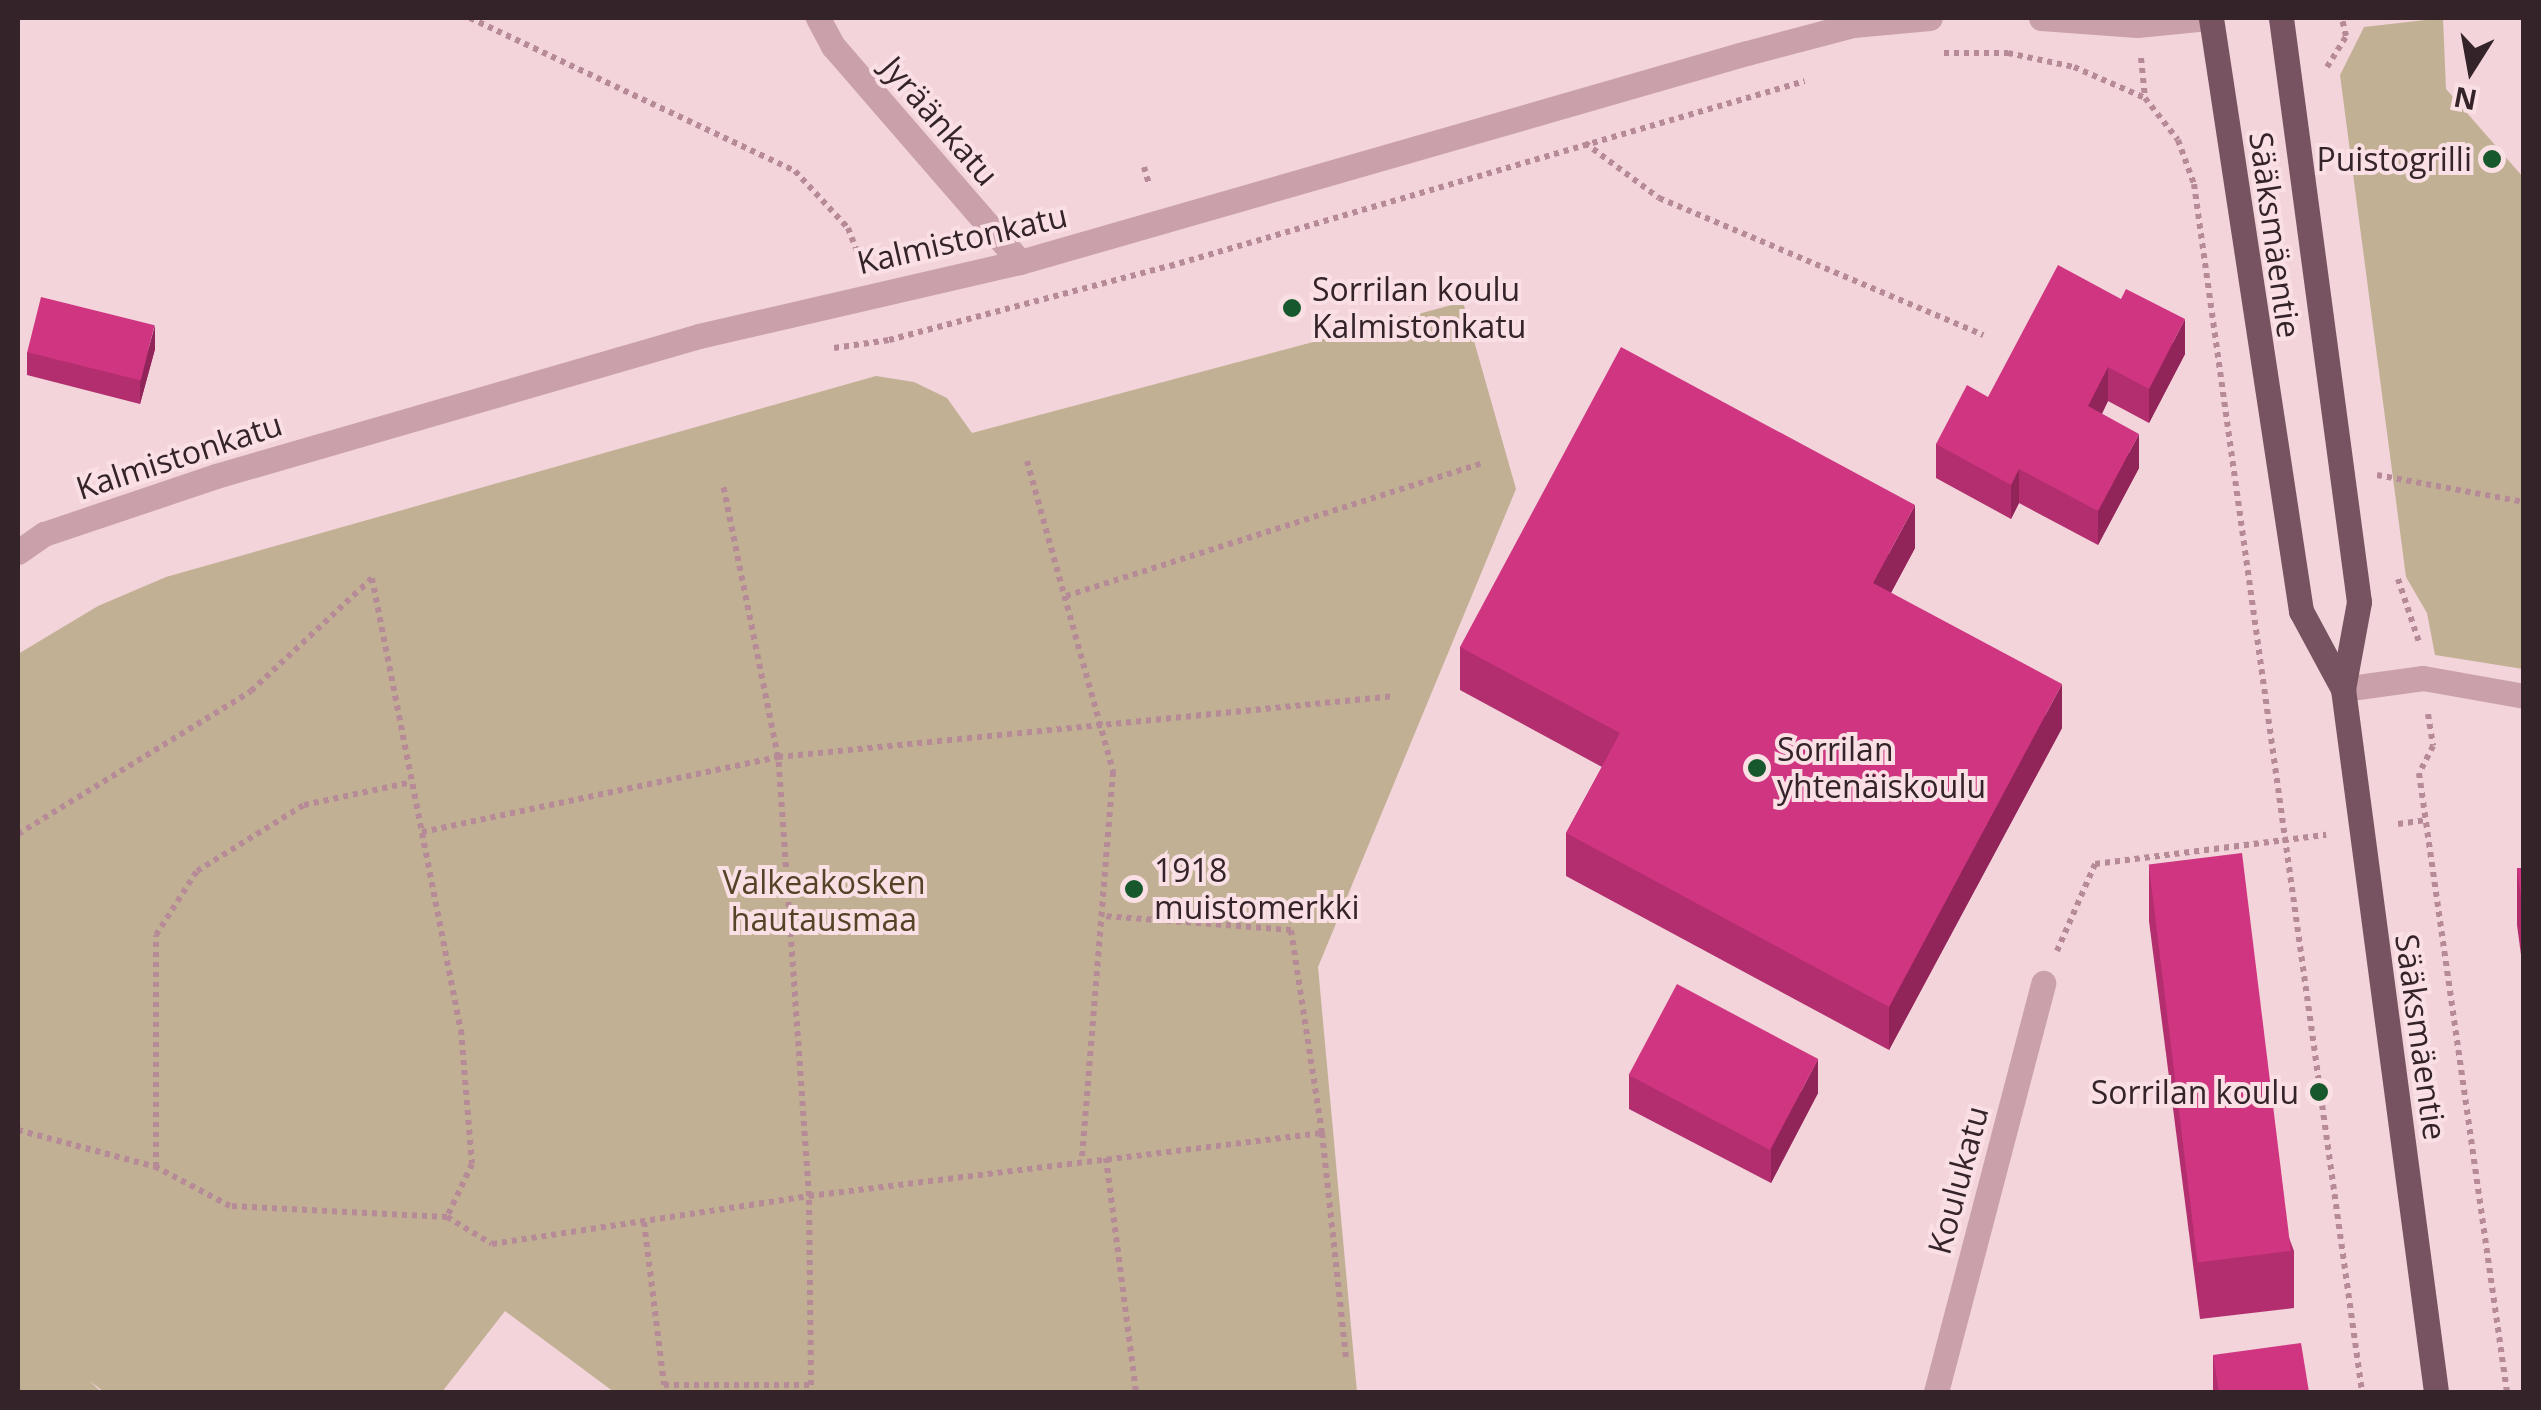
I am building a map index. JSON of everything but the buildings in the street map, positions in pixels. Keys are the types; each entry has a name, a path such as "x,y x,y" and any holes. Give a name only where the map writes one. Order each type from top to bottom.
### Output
{"main road":[{"name":"Sääksmäentie","path":"2209,18 2301,611 2343,689"},
{"name":"Sääksmäentie","path":"2281,18 2360,602 2343,689 2436,1392"}],"street":[{"name":"Jyräänkatu","path":"818,18 832,46 1020,262"},
{"name":"Kalmistonkatu","path":"18,552 44,534 216,476 699,336 875,292 1020,262 1540,110 1854,26 1930,18"},
{"path":"2041,18 2137,26 2209,18"},
{"path":"2343,689 2422,678 2524,696"},
{"name":"Koulukatu","path":"1936,1392 2044,983"}],"path":[{"path":"470,18 795,171 848,228 875,292 889,340"},
{"path":"2137,26 2145,98 2178,140 2194,184 2290,840 2362,1392"},
{"path":"1540,110 1659,198 1983,335"},
{"path":"1026,461 1113,772 1082,1160"},
{"path":"1066,596 1480,464"},
{"path":"644,1221 664,1385 811,1389 809,1196 778,758 724,485"},
{"path":"18,834 251,691 372,578 462,1030 472,1164 447,1217"},
{"path":"422,832 778,758 1394,696"},
{"path":"156,1168 156,934 197,870 304,805 412,782"},
{"path":"2044,983 2095,864 2426,820"},
{"path":"1104,916 1291,930 1322,1133 1346,1358"},
{"path":"18,1130 156,1168 230,1206 447,1217 492,1244 809,1196 1322,1133"},
{"path":"1106,1158 1136,1392"}],"green space":[{"path":"2443,18 2446,89 2523,177 2523,669 2435,655 2427,613 2406,577 2340,75 2364,27"},
{"name":"Valkeakosken hautausmaa","path":"1463,302 1516,489 1318,967 1357,1392 614,1392 505,1311 442,1392 104,1392 90,1381 101,1392 18,1392 18,654 98,606 166,577 876,376 914,382 947,398 972,433"}],"place":[{"name":"Puistogrilli","path":"2492,159"},
{"name":"Sorrilan koulu Kalmistonkatu","path":"1292,308"},
{"name":"Sorrilan yhtenäiskoulu","path":"1757,768"},
{"name":"1918 muistomerkki","path":"1134,889"},
{"name":"Sorrilan koulu","path":"2319,1092"}]}
